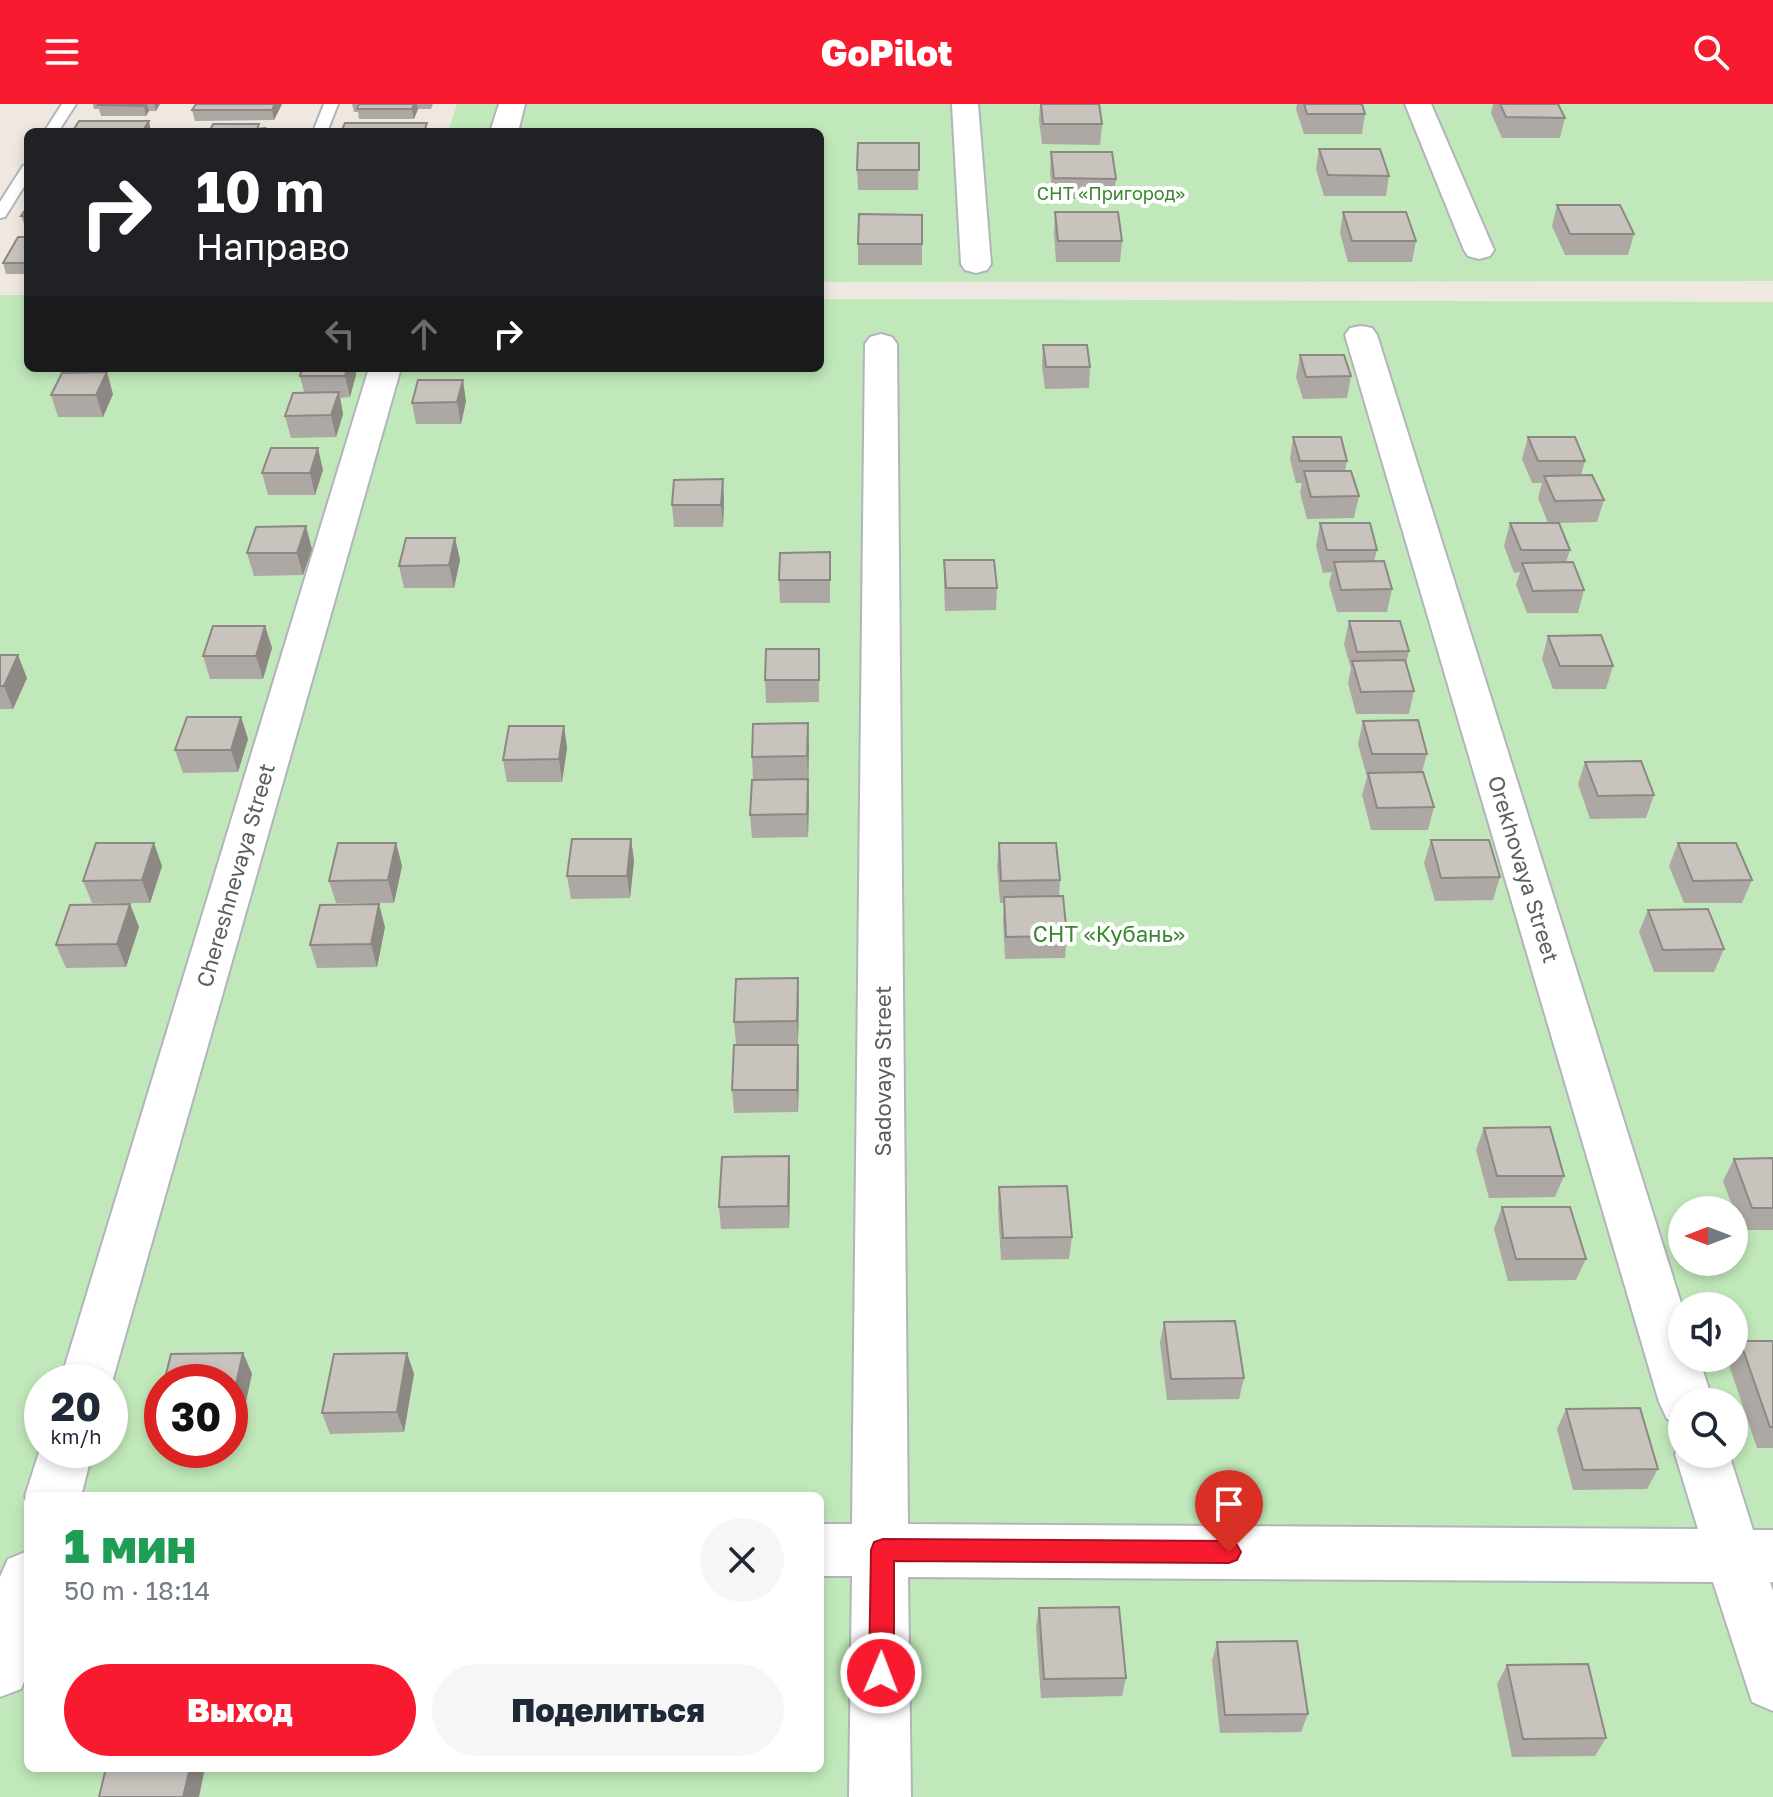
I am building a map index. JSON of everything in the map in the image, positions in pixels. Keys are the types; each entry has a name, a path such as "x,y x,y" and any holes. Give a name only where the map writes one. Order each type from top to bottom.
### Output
{"street":[{"path":"505,128 512,104"},
{"path":"965,104 976,264"},
{"path":"1418,104 1479,250"},
{"name":"Orekhovaya Street","path":"1361,335 1682,1388"},
{"name":"Sadovaya Street","path":"880,1797 883,1550 881,344"},
{"name":"Chereshnevaya Street","path":"91,1364 384,372"},
{"path":"54,1492 61,1468"},
{"path":"1709,1468 1753,1556 1773,1682"},
{"path":"824,1550 1753,1556"},
{"path":"0,1557 24,1557"},
{"path":"0,1669 24,1591"}],"lane":[{"path":"54,128 69,104"},
{"path":"322,128 331,104"},
{"path":"0,214 24,175"}],"green space":[{"name":"СНТ «Пригород»","path":"457,104 1773,104 1773,281 824,282 824,128 449,128"},
{"name":"СНТ «Кубань»","path":"0,295 24,295 24,372 824,372 824,299 1773,302 1773,1797 0,1797"}],"building":[{"path":"144,104 144,106 98,105"},
{"path":"196,104 275,104 272,110 192,110"},
{"path":"359,104 414,104 412,109 357,109"},
{"path":"1041,104 1099,104 1102,124 1043,124"},
{"path":"1304,104 1362,104 1365,114 1307,114"},
{"path":"1500,104 1558,104 1565,118 1506,117"},
{"path":"79,121 149,121 145,128 75,128"},
{"path":"345,123 427,123 425,128 343,128"},
{"path":"213,124 259,124 257,128 211,128"},
{"path":"858,143 919,143 919,170 857,170"},
{"path":"1319,149 1380,149 1389,176 1328,175"},
{"path":"1051,152 1112,152 1116,179 1054,178"},
{"path":"1557,205 1620,205 1634,234 1570,234"},
{"path":"1055,212 1118,212 1122,241 1058,241"},
{"path":"1343,212 1406,212 1416,241 1352,241"},
{"path":"859,214 922,215 922,244 858,244"},
{"path":"18,237 24,237 24,263 3,263"},
{"path":"1043,345 1087,345 1090,367 1046,367"},
{"path":"1300,355 1344,355 1351,376 1306,377"},
{"path":"107,372 96,395 51,395 62,373"},
{"path":"301,372 346,372 345,376 300,376"},
{"path":"418,380 463,380 457,402 412,403"},
{"path":"339,392 331,415 285,416 293,393"},
{"path":"1293,437 1341,437 1347,461 1300,461"},
{"path":"1528,437 1575,437 1585,461 1538,461"},
{"path":"271,448 318,448 310,473 262,473"},
{"path":"1304,471 1351,471 1359,496 1311,497"},
{"path":"1592,475 1604,500 1555,501 1544,476"},
{"path":"723,479 721,505 672,505 674,480"},
{"path":"1320,523 1370,523 1377,550 1327,550"},
{"path":"1510,523 1559,523 1570,550 1521,550"},
{"path":"306,526 297,553 247,553 256,527"},
{"path":"406,538 455,538 449,565 399,566"},
{"path":"830,552 830,580 779,580 780,553"},
{"path":"944,560 994,560 997,588 946,588"},
{"path":"1384,561 1392,589 1341,590 1334,562"},
{"path":"1573,562 1584,590 1533,591 1522,563"},
{"path":"1349,621 1400,621 1409,651 1357,652"},
{"path":"213,626 265,626 256,656 203,656"},
{"path":"1601,635 1613,666 1560,666 1548,636"},
{"path":"766,649 819,649 819,680 765,680"},
{"path":"0,655 18,655 4,686 0,686"},
{"path":"1405,660 1414,691 1361,692 1352,661"},
{"path":"187,717 241,717 231,750 175,750"},
{"path":"1418,720 1427,754 1372,754 1363,721"},
{"path":"808,723 807,756 752,757 753,724"},
{"path":"509,726 564,726 559,759 503,760"},
{"path":"1641,761 1654,795 1598,796 1585,762"},
{"path":"1423,772 1434,807 1377,808 1368,773"},
{"path":"808,779 807,814 750,815 752,780"},
{"path":"572,839 631,839 627,876 567,876"},
{"path":"1431,840 1489,840 1500,877 1441,878"},
{"path":"96,843 154,843 142,880 83,881"},
{"path":"338,843 396,843 388,880 329,881"},
{"path":"999,843 1056,843 1060,880 1001,881"},
{"path":"1678,843 1736,843 1752,880 1693,881"},
{"path":"1063,896 1067,936 1006,937 1004,897"},
{"path":"130,904 117,944 56,945 70,905"},
{"path":"379,904 371,944 310,945 320,905"},
{"path":"1708,909 1724,949 1663,950 1648,910"},
{"path":"798,978 797,1021 734,1022 736,979"},
{"path":"734,1045 798,1045 797,1090 732,1090"},
{"path":"1550,1127 1564,1176 1497,1176 1484,1128"},
{"path":"789,1156 788,1206 719,1207 722,1157"},
{"path":"1773,1158 1773,1208 1752,1208 1734,1159"},
{"path":"1067,1186 1072,1237 1003,1238 999,1187"},
{"path":"1502,1207 1570,1207 1586,1259 1516,1259"},
{"path":"1235,1321 1244,1378 1171,1379 1164,1322"},
{"path":"1748,1341 1773,1341 1773,1427 1770,1427 1748,1364"},
{"path":"243,1353 241,1364 168,1364 171,1354"},
{"path":"407,1353 397,1412 322,1413 334,1354"},
{"path":"1640,1408 1658,1469 1583,1470 1566,1409"},
{"path":"1119,1607 1126,1678 1044,1679 1039,1608"},
{"path":"1297,1641 1308,1714 1225,1715 1217,1642"},
{"path":"1588,1664 1606,1738 1523,1739 1507,1665"},
{"path":"105,1772 189,1772 183,1797 99,1797"}],"route":[{"path":"881,1673 883,1550 1229,1552"}]}
